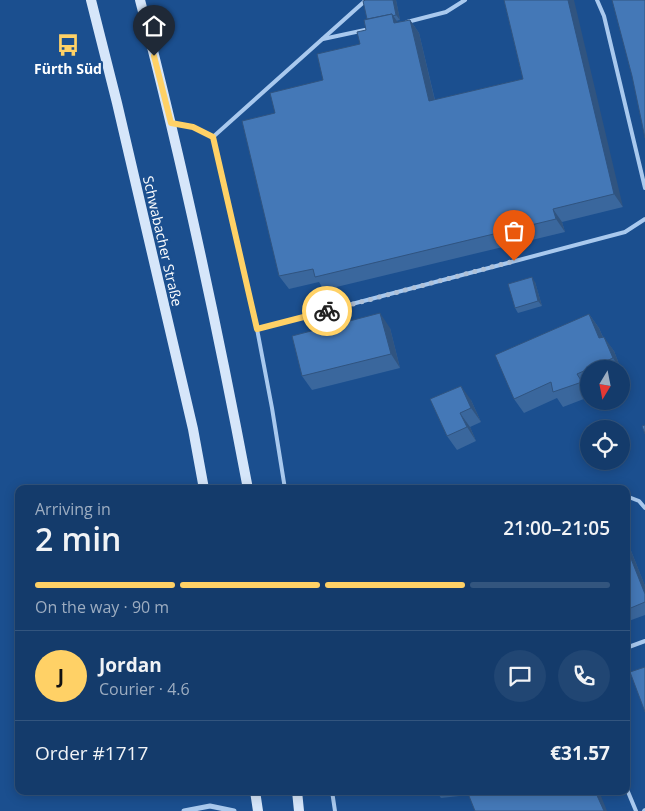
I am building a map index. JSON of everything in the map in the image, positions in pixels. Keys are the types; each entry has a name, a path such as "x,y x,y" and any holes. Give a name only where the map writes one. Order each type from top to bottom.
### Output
{"main road":[{"name":"Schwabacher Straße","path":"91,0 118,103 193,429 203,485"},
{"path":"140,0 171,123 247,485"},
{"path":"256,795 258,811"},
{"path":"297,795 299,811"}],"street":[{"path":"184,811 210,806 234,811"}],"lane":[{"path":"213,137 366,0"},
{"path":"399,24 446,12 464,0"},
{"path":"597,0 604,16 645,188"},
{"path":"321,39 370,30"},
{"path":"171,123 193,127 213,137"},
{"path":"213,137 257,329 284,485"},
{"path":"257,329 625,232 645,219"},
{"path":"630,498 639,501 645,508"},
{"path":"630,647 645,641"},
{"path":"333,795 335,811"},
{"path":"629,795 636,811"}],"building":[{"path":"393,0 396,15 392,16 392,14 367,19 363,1"},
{"path":"504,0 568,0 614,194 553,209 556,219 315,277 313,269 279,276 242,121 275,113 270,93 323,80 317,54 360,44 357,32 366,30 364,20 392,14 394,23 410,20 429,101 523,79"},
{"path":"612,0 645,0 645,138 632,76"},
{"path":"532,277 538,301 515,308 508,284"},
{"path":"380,313 391,354 302,376 292,336"},
{"path":"589,314 599,338 604,337 613,358 608,360 580,360 580,373 577,374 580,383 553,392 551,382 514,399 495,355"},
{"path":"461,386 471,408 460,413 467,427 447,436 430,399"},
{"path":"630,556 645,594 645,602 630,608"},
{"path":"645,667 645,712 630,672"},
{"path":"469,795 597,795 604,811 475,811"}],"way so far":[{"path":"327,311 514,261"}],"place":[{"name":"Fürth Süd","path":"68,45"}],"route":[{"path":"154,56 171,123 193,127 213,137 257,329 327,311"}]}
